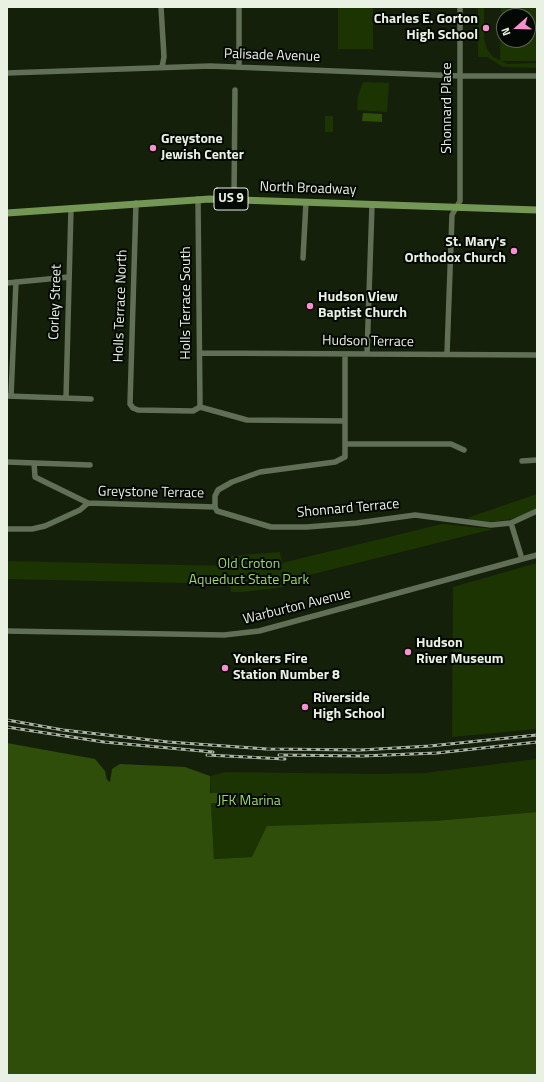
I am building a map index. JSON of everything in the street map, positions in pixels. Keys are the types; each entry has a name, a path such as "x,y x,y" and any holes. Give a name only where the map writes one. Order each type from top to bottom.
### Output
{"main road":[{"name":"North Broadway","path":"7,213 198,199 537,210"}],"street":[{"path":"161,7 162,67"},
{"path":"239,7 239,67"},
{"name":"Shonnard Place","path":"447,354 452,215 460,201 460,7"},
{"name":"Palisade Avenue","path":"7,73 162,67 239,67 460,76 537,76"},
{"path":"234,200 235,90"},
{"name":"Holls Terrace South","path":"198,199 200,407"},
{"path":"303,258 306,202"},
{"name":"Holls Terrace North","path":"136,203 130,397 133,408 193,411 200,407"},
{"path":"367,354 372,205"},
{"name":"Corley Street","path":"66,398 71,208"},
{"path":"7,283 69,277"},
{"path":"16,282 9,396 91,399"},
{"name":"Hudson Terrace","path":"200,353 537,355"},
{"path":"215,507 215,496 222,487 260,472 335,462 345,457 345,354"},
{"path":"200,407 247,420 345,421"},
{"path":"345,444 451,444 464,450"},
{"path":"522,461 537,460"},
{"path":"7,462 90,465"},
{"name":"Greystone Terrace","path":"34,463 35,476 39,480 88,503 215,507"},
{"path":"7,529 32,529 45,526 80,510 88,503"},
{"name":"Shonnard Terrace","path":"215,507 217,511 229,516 271,526 308,527 357,523 415,515 482,525 511,523 537,512"},
{"path":"511,523 522,559"},
{"name":"Warburton Avenue","path":"7,631 224,634 259,631 537,555"}],"green space":[{"path":"338,7 373,7 373,49 338,49"},
{"path":"478,7 484,7 484,39 487,49 493,57 508,64 537,63 537,68 503,67 487,57 478,57"},
{"path":"501,7 537,7 537,61 500,61 500,48 536,48 536,8"},
{"path":"363,82 389,83 387,112 357,110 358,96"},
{"path":"325,116 333,116 333,132 325,132"},
{"path":"537,494 537,509 513,519 482,523 467,518"},
{"name":"Old Croton Aqueduct State Park","path":"442,524 493,529 285,581 284,587 243,592 231,592 230,584 7,579 7,561 229,566 229,556 280,552 282,563"},
{"path":"537,563 537,729 452,737 453,587"},
{"name":"JFK Marina","path":"537,759 537,812 434,821 252,857 214,859 210,776 226,772 378,774 425,773"}],"shaded area":[{"path":"363,113 382,114 382,122 362,121"},
{"path":"7,743 95,759 105,771 107,780 110,782 112,769 120,764 185,767 210,776 210,793 218,793 218,803 211,803 214,859 252,857 267,826 434,821 537,812 537,1075 7,1075"}],"railway":[{"path":"7,720 63,730 168,742 267,749 361,750 430,746 537,735"},
{"path":"7,727 104,742 213,752"},
{"path":"279,755 362,756 437,753 537,742"},
{"path":"207,755 285,759"}],"place":[{"name":"Charles E. Gorton High School","path":"486,28"},
{"name":"Greystone Jewish Center","path":"153,148"},
{"name":"St. Mary's Orthodox Church","path":"514,251"},
{"name":"Hudson View Baptist Church","path":"310,306"},
{"name":"Hudson River Museum","path":"408,652"},
{"name":"Yonkers Fire Station Number 8","path":"225,668"},
{"name":"Riverside High School","path":"305,707"}]}
